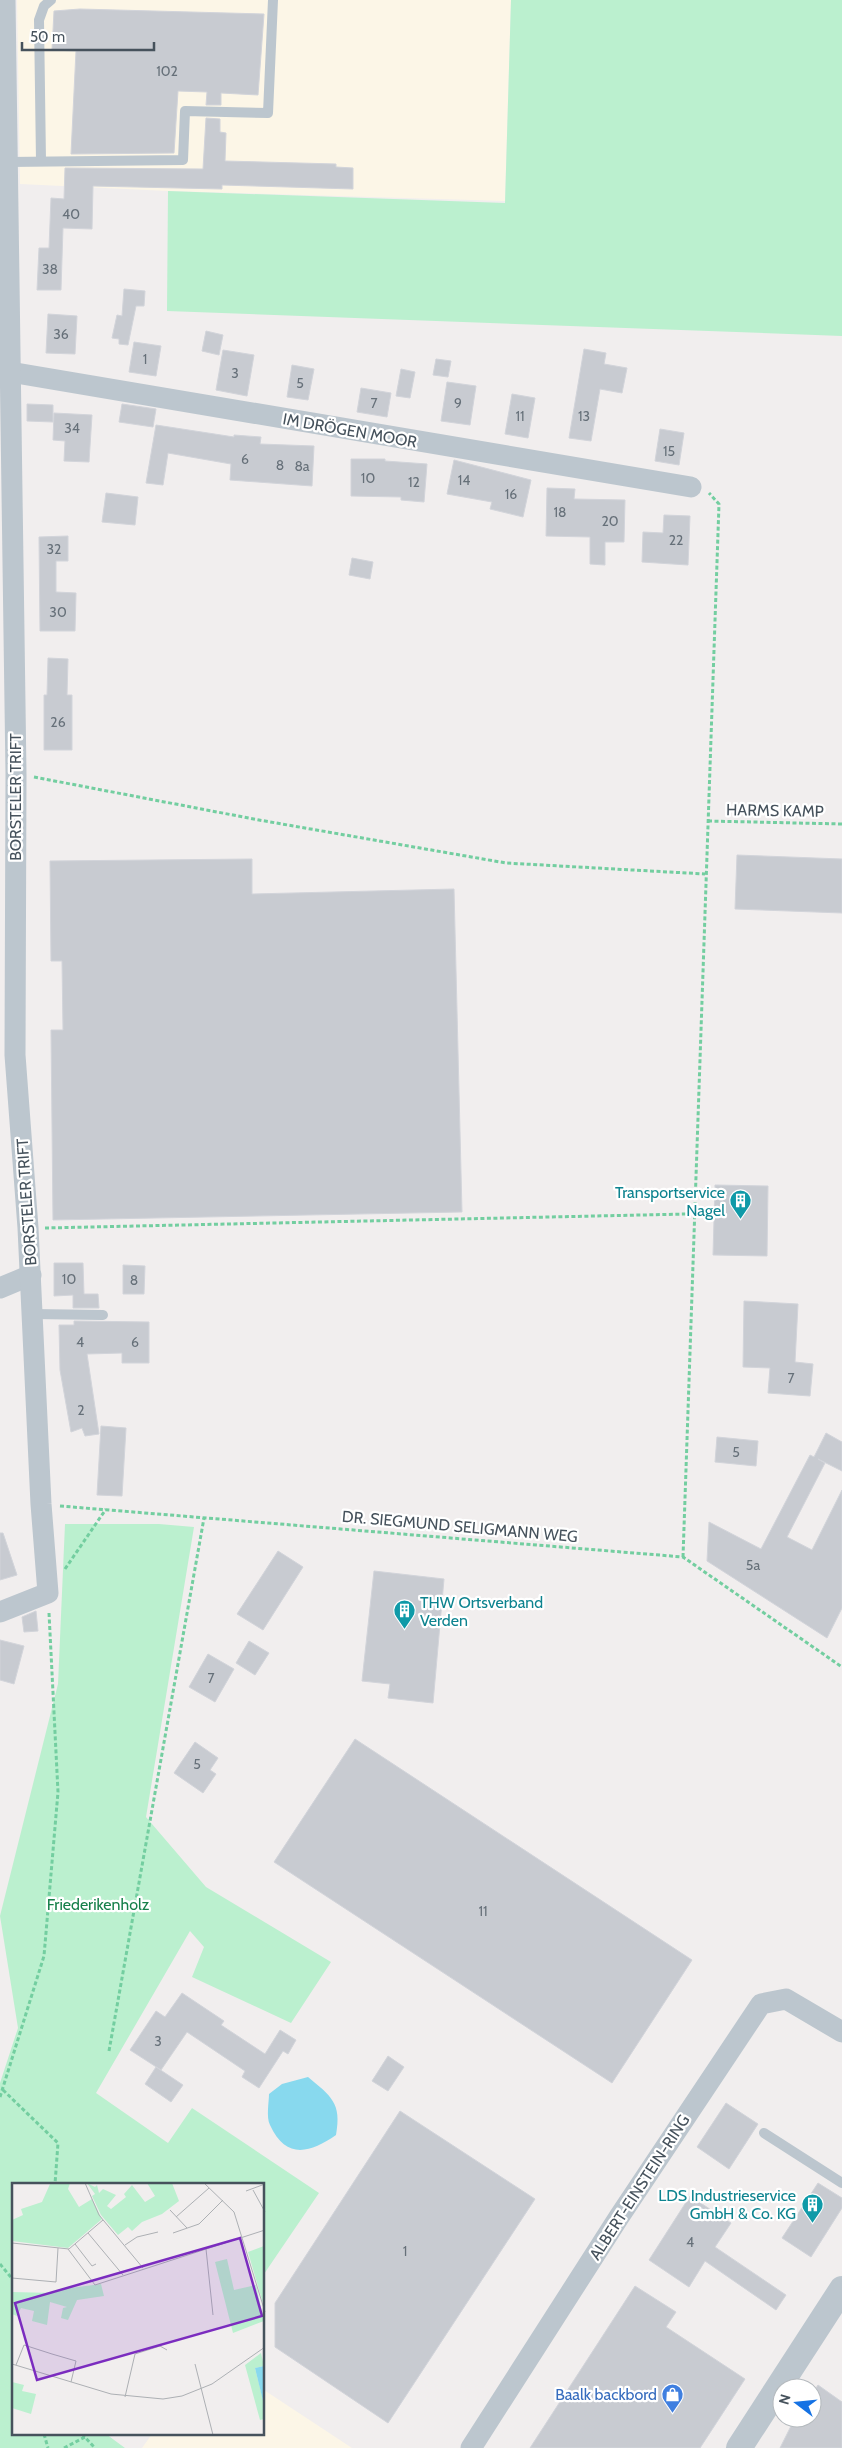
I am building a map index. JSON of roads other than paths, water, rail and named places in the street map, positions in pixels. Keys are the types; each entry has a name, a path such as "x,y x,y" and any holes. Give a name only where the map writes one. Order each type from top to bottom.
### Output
{"street":[{"name":"BORSTELER TRIFT","path":"0,1612 48,1593 28,1228 8,1056 16,774 9,162 5,0"},
{"name":"IM DRÖGEN MOOR","path":"10,372 691,488"},
{"path":"0,1288 31,1275"},
{"name":"ALBERT-EINSTEIN-RING","path":"470,2448 618,2217 761,2004 786,1999 842,2032"},
{"path":"739,2448 842,2289"}],"lane":[{"path":"41,161 38,20 44,6 51,0"},
{"path":"9,162 183,160 186,112 268,113 273,0"},
{"path":"33,1314 103,1315"},
{"path":"764,2133 842,2183"}],"water":[{"path":"308,2077 329,2095 333,2101 337,2115 336,2135 317,2146 299,2150 283,2144 270,2125 268,2114 269,2094 282,2084"}],"place":[{"name":"Transportservice Nagel","path":"741,1220"},
{"name":"THW Ortsverband Verden","path":"404,1630"},
{"name":"LDS Industrieservice GmbH & Co. KG","path":"812,2223"},
{"name":"Baalk backbord","path":"673,2413"}],"park label":[{"name":"Friederikenholz","path":"98,1904"}]}
